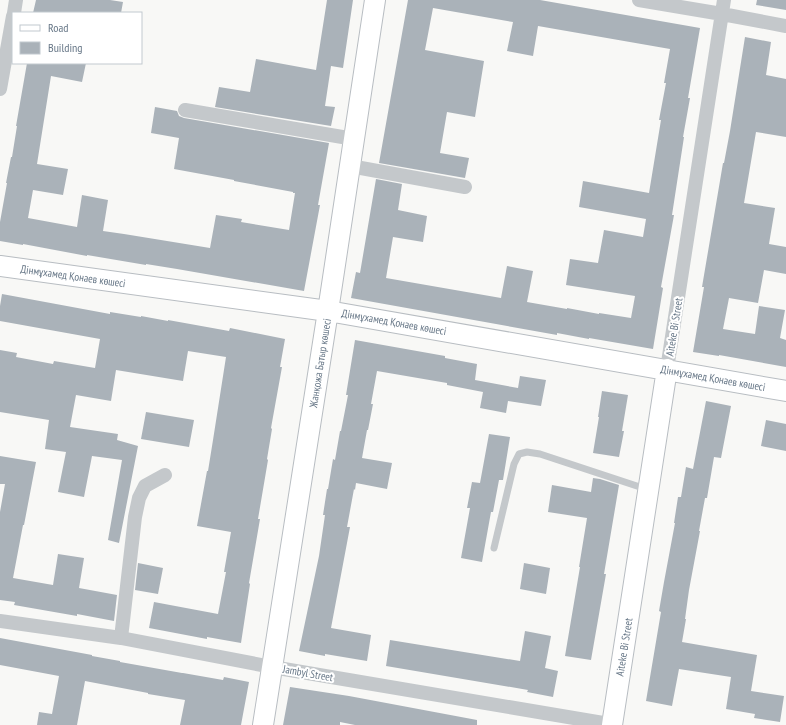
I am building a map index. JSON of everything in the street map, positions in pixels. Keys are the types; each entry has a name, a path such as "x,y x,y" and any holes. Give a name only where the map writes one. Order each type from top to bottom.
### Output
{"street":[{"path":"13,12 16,0"},
{"name":"Жанқожа Батыр көшесі","path":"263,725 375,0"},
{"path":"639,0 723,7 786,26"},
{"name":"Aiteke Bi Street","path":"613,725 723,7"},
{"path":"0,89 12,20"},
{"path":"185,110 354,139"},
{"path":"350,166 465,187"},
{"name":"Дінмұхамед Қонаев көшесі","path":"0,266 328,311 786,391"},
{"path":"121,638 135,517 139,498 145,486 165,475"},
{"name":"Jambyl Street","path":"0,621 121,638 272,667 613,725"}],"lane":[{"path":"494,548 514,464 519,454 527,452 540,454 648,490"}],"building":[{"path":"36,0 110,0 123,2 121,12 33,12"},
{"path":"327,0 353,0 343,68 331,66 325,106 335,107 331,126 215,107 219,87 250,92 256,59 316,70"},
{"path":"408,0 540,0 700,28 688,98 690,98 672,215 674,215 661,287 663,288 653,349 557,333 557,335 351,298 356,272 360,273 376,179 402,184 398,210 427,216 423,242 393,237 386,278 501,298 507,266 533,271 527,302 631,318 635,296 566,285 570,259 598,263 604,230 643,237 646,219 579,207 583,181 649,193 661,120 659,120 666,83 664,83 670,49 538,26 533,56 507,51 513,22 433,8 425,50 484,61 475,117 447,112 440,153 469,158 465,178 379,163"},
{"path":"757,0 786,0 786,10 756,5"},
{"path":"745,37 771,42 766,75 786,79 786,137 756,132 744,203 775,208 769,244 786,247 786,274 764,270 758,303 729,298 723,329 755,334 759,306 785,310 780,338 786,340 786,367 693,352 704,287 702,287"},
{"path":"27,64 86,64 82,82 51,76 37,164 68,169 63,195 33,190 28,218 77,227 82,195 108,200 103,231 210,248 216,215 242,219 241,222 289,230 295,193 174,169 179,138 151,133 155,107 177,111 179,116 184,118 329,143 318,205 320,205 304,291 0,241 0,222"},
{"path":"2,294 110,314 110,312 141,316 229,331 230,328 285,339 241,643 207,637 207,639 149,628 154,602 218,614 226,572 224,572 231,532 197,526 208,471 226,357 188,351 183,381 116,370 111,401 76,395 70,427 118,434 117,440 138,446 119,543 108,540 122,460 92,456 84,497 58,492 66,452 45,449 49,420 0,412 0,350 17,353 16,357 53,364 54,361 95,368 100,339 0,321"},
{"path":"355,340 445,356 445,358 477,364 475,380 518,388 520,376 546,380 541,406 508,401 506,413 480,408 483,392 447,385 447,383 377,371 371,404 373,404 362,458 392,463 387,489 356,483 347,527 350,527 331,628 371,635 367,661 299,651 319,556 327,489 333,459 335,460 348,395 346,395"},
{"path":"602,391 628,395 622,431 624,431 619,457 593,453"},
{"path":"706,401 731,406 721,458 714,457 707,498 705,498 689,590 682,642 757,655 751,691 784,696 780,722 754,718 755,714 726,709 731,677 679,669 672,706 646,701 678,497 681,497 686,467 693,469"},
{"path":"146,412 194,420 189,447 141,439"},
{"path":"766,420 786,424 786,451 761,446"},
{"path":"489,434 510,437 503,480 499,480 493,512 491,512 482,562 461,558 470,508 467,508 472,482 480,483"},
{"path":"0,456 36,462 13,578 53,585 58,554 84,558 79,588 117,595 114,621 14,605 15,602 0,600 0,512 5,484 0,484"},
{"path":"593,478 619,485 604,574 606,574 591,660 565,656 587,518 548,512 552,485 591,492"},
{"path":"138,563 163,568 158,594 135,590"},
{"path":"524,563 550,568 546,594 520,589"},
{"path":"525,631 551,636 545,668 558,671 553,697 527,692 528,690 386,666 390,640 520,661"},
{"path":"0,638 182,673 223,680 224,677 249,682 241,725 180,725 185,700 85,681 77,725 37,725 39,712 52,714 59,676 0,665"},
{"path":"290,687 349,696 477,720 477,725 355,725 340,722 340,725 283,725"}]}
